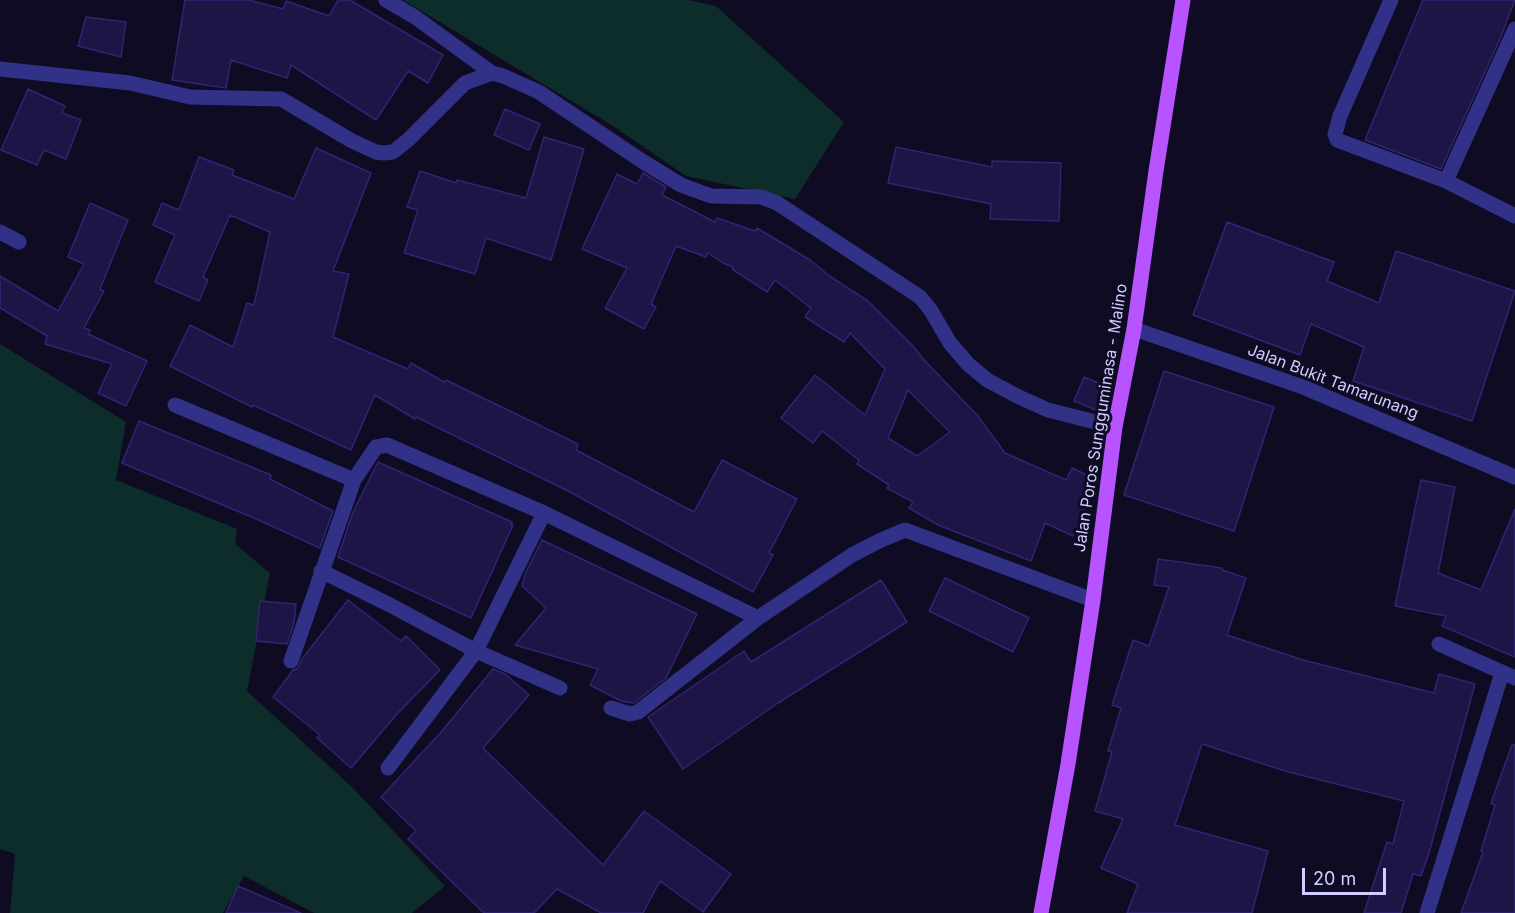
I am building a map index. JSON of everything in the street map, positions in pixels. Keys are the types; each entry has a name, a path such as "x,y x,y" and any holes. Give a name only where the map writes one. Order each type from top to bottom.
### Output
{"main road":[{"name":"Jalan Poros Sungguminasa - Malino","path":"1041,913 1068,764 1093,600 1115,427 1134,329 1183,0"}],"street":[{"path":"386,0 416,17 492,73 517,80 539,92 642,161 695,191 721,197 761,196 777,203 920,297 930,309 950,343 968,364 987,380 1019,398 1048,410 1115,427"},
{"path":"1391,0 1340,116 1335,134 1337,140 1446,181 1515,216"},
{"path":"1446,181 1508,59 1515,29"},
{"path":"0,69 130,83 190,97 281,99 352,141 376,152 384,153 393,152 408,140 465,83 492,73"},
{"path":"0,232 19,242"},
{"name":"Jalan Bukit Tamarunang","path":"1134,329 1303,387 1515,477"},
{"path":"175,405 354,480"},
{"path":"291,661 354,480 376,447 382,445 387,445 544,513 758,618"},
{"path":"388,768 476,651 544,513"},
{"path":"611,708 630,714 638,712 758,618 852,555 905,530 1093,600"},
{"path":"321,571 476,651 560,688"},
{"path":"1427,913 1509,675 1438,644"}],"green space":[{"path":"403,0 688,0 716,6 844,122 795,199 686,176 613,126"},
{"path":"0,344 126,422 116,480 237,529 235,544 270,573 247,691 353,788 445,886 412,913 314,913 244,876 223,913 10,913 15,854 0,849"}],"building":[{"path":"185,0 249,0 283,9 286,1 329,16 338,0 350,0 443,55 428,83 408,71 376,120 291,65 287,78 231,60 226,88 172,80"},
{"path":"1423,0 1515,0 1500,39 1441,169 1365,140"},
{"path":"86,17 126,22 121,57 78,46"},
{"path":"28,89 65,106 62,113 81,120 66,159 44,150 37,165 1,150"},
{"path":"505,109 540,124 529,150 494,135"},
{"path":"544,137 584,149 551,260 486,238 475,274 404,253 418,210 407,207 420,171 456,183 457,180 526,198"},
{"path":"896,147 992,167 992,161 1061,163 1059,221 990,219 991,204 888,183"},
{"path":"316,148 371,173 333,271 349,274 333,337 408,369 411,363 444,382 446,380 578,444 576,450 694,512 722,460 797,499 769,553 773,555 753,592 568,491 416,417 415,419 375,395 351,450 253,405 252,407 170,366 190,325 233,347 247,303 254,305 270,232 230,215 203,277 208,280 199,301 155,282 175,235 153,225 162,203 179,210 199,157 234,170 232,175 294,199"},
{"path":"643,173 666,187 662,195 715,222 717,218 755,231 757,228 810,260 868,301 978,416 1005,453 1066,480 1072,468 1098,480 1073,536 1045,523 1031,561 938,525 909,508 913,502 887,488 889,485 857,464 859,460 822,431 813,443 781,418 815,375 865,415 885,369 850,333 844,342 805,317 811,308 775,280 767,292 732,269 733,267 708,253 706,257 676,246 651,304 656,307 644,329 605,308 627,268 582,249 617,174 637,184","holes":["908,390 950,432 917,456 888,438"]},
{"path":"90,203 128,220 100,289 104,291 84,328 90,330 88,334 147,361 126,406 98,393 112,364 45,344 47,336 0,308 0,276 58,311 84,264 68,257"},
{"path":"1227,222 1334,262 1327,281 1379,303 1396,251 1515,291 1472,421 1353,381 1364,347 1311,324 1300,355 1193,315"},
{"path":"1164,371 1274,407 1234,531 1124,495"},
{"path":"1084,377 1106,386 1096,410 1074,401"},
{"path":"139,421 271,475 270,479 333,511 320,548 122,463"},
{"path":"378,462 512,522 511,525 513,525 471,618 338,557 353,512"},
{"path":"1421,480 1455,487 1438,573 1481,590 1515,509 1515,657 1442,626 1446,616 1395,606"},
{"path":"542,540 697,614 666,678 634,703 621,701 590,685 598,669 515,645 546,608 522,586 526,572"},
{"path":"1158,559 1222,568 1222,570 1246,578 1227,635 1303,660 1434,693 1439,674 1475,684 1429,853 1421,876 1413,874 1401,913 1364,913 1387,842 1393,844 1404,801 1285,771 1202,744 1175,825 1268,851 1252,913 1127,913 1138,884 1101,868 1123,819 1095,811 1112,752 1108,751 1121,708 1112,705 1133,640 1149,646 1169,587 1154,585"},
{"path":"945,578 1029,618 1013,652 929,611"},
{"path":"881,580 907,622 778,703 683,769 648,717 744,651 751,662"},
{"path":"348,600 401,641 406,636 440,670 397,714 351,768 317,738 320,735 273,697 293,670 298,668 302,659"},
{"path":"260,601 296,604 294,623 287,644 256,641"},
{"path":"493,669 505,674 529,695 483,748 603,865 644,811 731,874 703,912 660,881 643,913 601,913 557,889 534,913 484,913 408,839 416,831 381,797 442,731"},
{"path":"1512,745 1515,745 1515,913 1461,913 1483,852 1481,851 1495,805 1491,803"},
{"path":"238,886 301,913 226,913"}]}
